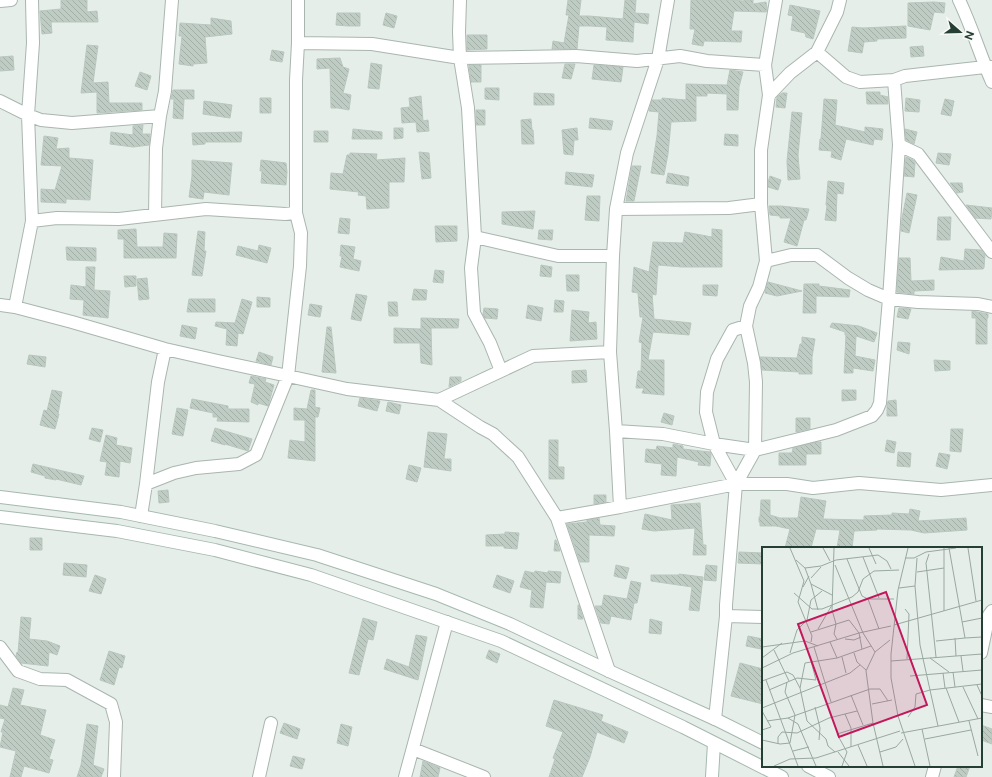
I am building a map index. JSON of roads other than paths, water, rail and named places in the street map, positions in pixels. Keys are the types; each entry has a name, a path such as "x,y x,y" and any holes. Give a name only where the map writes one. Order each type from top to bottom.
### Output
{"street":[{"path":"0,1 11,0"},
{"path":"15,307 32,221 28,115 33,43 32,0"},
{"path":"155,216 156,148 165,91 172,0"},
{"path":"146,484 174,473 196,468 239,464 256,455 288,376 300,266 301,232 296,213 296,80 298,0"},
{"path":"460,0 460,58 468,108 475,237 471,268 474,313 490,343 501,371"},
{"path":"620,507 610,352 616,210 627,153 658,59 668,0"},
{"path":"715,719 726,616 736,484 755,450 756,382 754,363 746,326 750,306 759,287 766,261 761,204 761,150 769,95 765,65 776,0"},
{"path":"769,95 790,72 817,52 837,12 840,0"},
{"path":"959,0 989,67 992,82"},
{"path":"298,43 372,44 460,58 576,56 637,60 680,56 707,61 765,65"},
{"path":"817,52 846,77 860,82 894,80 905,76 989,67"},
{"path":"616,431 663,434 755,450 836,430 872,416 877,410 880,403 900,145 894,80"},
{"path":"0,101 28,115 42,120 72,123 160,116"},
{"path":"900,145 918,154 992,252"},
{"path":"616,210 729,208 761,204"},
{"path":"32,221 57,218 119,219 206,209 285,214 296,213"},
{"path":"475,237 558,256 613,256"},
{"path":"766,261 791,255 817,255 848,278 868,290 889,299 918,302 978,304 992,307"},
{"path":"0,305 15,307 165,349 218,362 347,389 439,400 493,434 518,457 557,518 609,671"},
{"path":"736,484 714,444 706,412 707,392 717,359 728,340 734,330 746,326"},
{"path":"141,516 158,382 165,349"},
{"path":"439,400 532,356 610,352"},
{"path":"557,518 736,484 787,484 813,488 859,483 941,490 992,485"},
{"path":"0,497 121,512 215,531 317,555 428,592 510,624 715,719 762,742"},
{"path":"0,517 118,531 214,550 312,574 501,641 684,727 782,777"},
{"path":"982,647 987,614"},
{"path":"726,616 762,617"},
{"path":"405,777 447,622"},
{"path":"0,647 18,671 40,679 66,680 111,704 116,722 114,777"},
{"path":"982,705 992,707"},
{"path":"259,777 272,723"},
{"path":"712,777 714,743"},
{"path":"413,749 484,777"},
{"path":"810,767 829,777"},
{"path":"932,777 935,767"}]}
